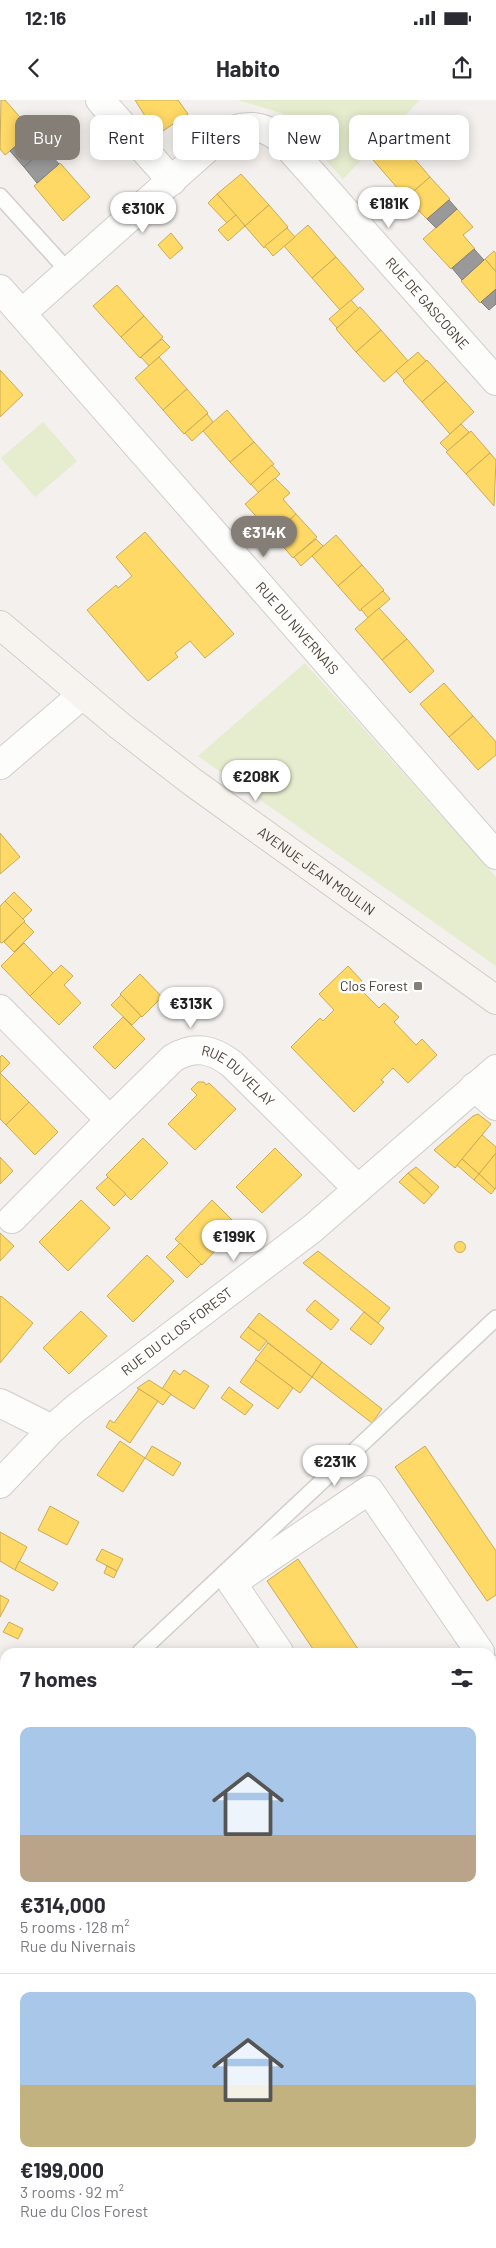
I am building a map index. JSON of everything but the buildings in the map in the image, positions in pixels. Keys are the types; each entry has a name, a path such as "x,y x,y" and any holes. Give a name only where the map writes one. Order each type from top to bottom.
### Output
{"street":[{"path":"22,313 172,181 100,100"},
{"name":"RUE DE GASCOGNE","path":"172,181 228,132 252,126 269,131 283,141 496,381"},
{"name":"RUE DU NIVERNAIS","path":"0,289 496,855"},
{"name":"AVENUE JEAN MOULIN","path":"0,625 82,695 223,804 496,1000"},
{"path":"0,765 82,695"},
{"path":"0,1008 110,1120"},
{"name":"RUE DU VELAY","path":"12,1219 173,1058 185,1051 210,1051 232,1064 358,1189"},
{"name":"RUE DU CLOS FOREST","path":"0,1484 52,1429 84,1402 295,1242 496,1069"},
{"path":"474,1087 496,1106"},
{"path":"0,1403 52,1429"},
{"path":"276,1648 232,1583 369,1490 477,1648"}],"lane":[{"path":"0,196 68,272"},
{"path":"144,1648 496,1318"}],"green space":[{"path":"238,100 420,100 405,115 349,115 349,160 362,160 343,179 326,160 339,160 339,115 284,114"},
{"path":"43,422 77,461 35,497 1,458"},
{"path":"305,663 496,877 496,966 198,756"}],"place":[{"name":"Clos Forest","path":"418,986"}]}
